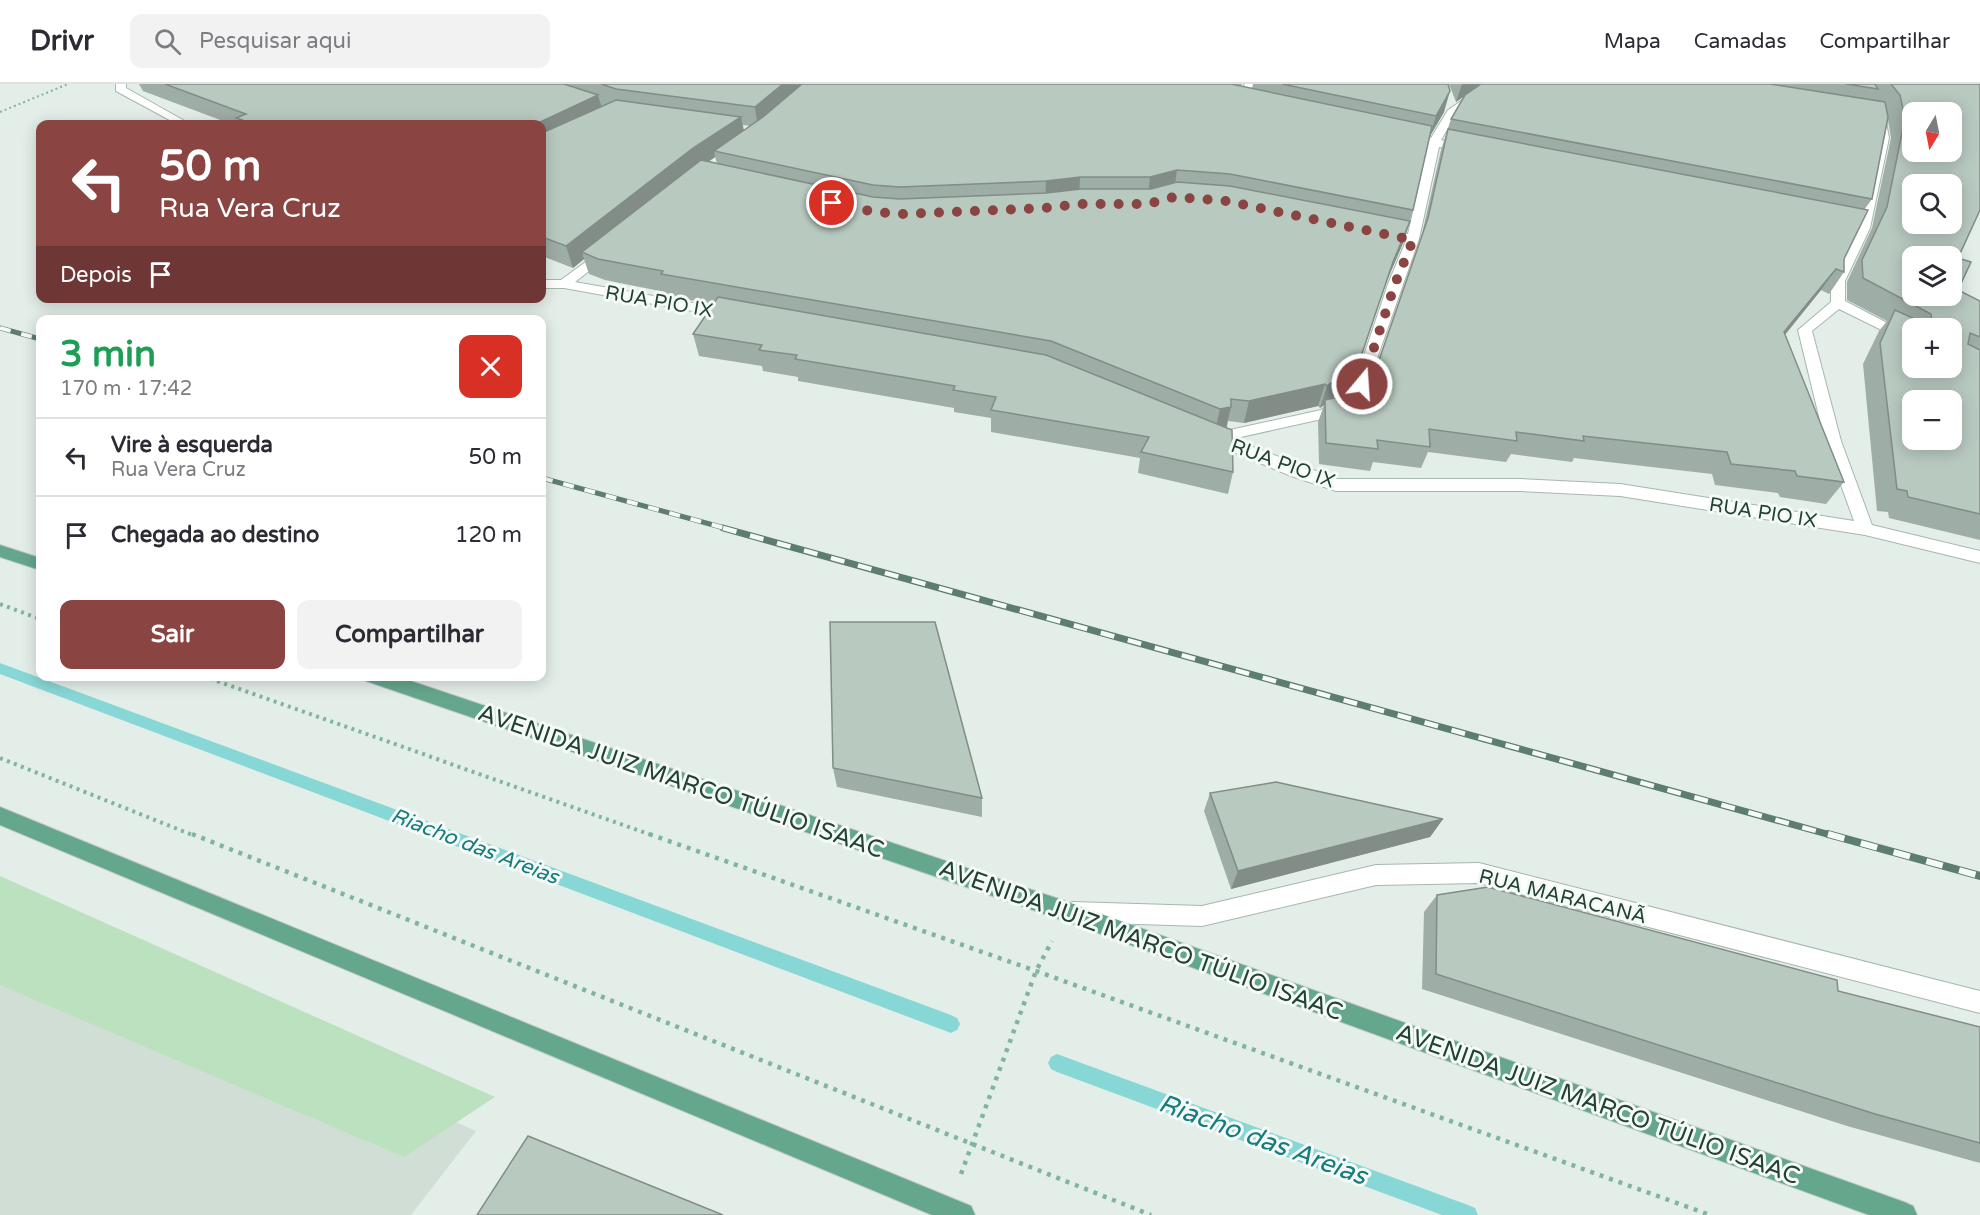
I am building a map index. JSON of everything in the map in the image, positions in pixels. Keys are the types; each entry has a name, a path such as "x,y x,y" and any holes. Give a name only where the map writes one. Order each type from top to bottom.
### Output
{"main road":[{"path":"0,551 36,563"},
{"name":"AVENIDA JUIZ MARCO TÚLIO ISAAC","path":"387,681 1068,912 1904,1215"},
{"path":"0,816 951,1213"}],"street":[{"path":"1240,103 1250,84"},
{"path":"1214,438 1326,414 1362,384 1395,284 1413,240 1434,143 1450,108 1493,84"},
{"path":"1838,303 1838,281 1881,157 1883,138 1856,84"},
{"path":"121,86 177,120"},
{"path":"1389,133 1481,152"},
{"path":"1368,230 1413,240"},
{"path":"564,284 620,240"},
{"name":"RUA PIO IX","path":"546,284 564,284 749,317"},
{"path":"1838,303 1902,336"},
{"path":"1838,303 1805,330 1833,441 1865,528"},
{"name":"RUA PIO IX","path":"1194,429 1297,472 1336,485 1520,485 1620,490 1865,528 1980,557"},
{"name":"RUA MARACANÃ","path":"1068,912 1202,916 1376,875 1479,873 1980,1002"}],"path":[{"path":"0,112 68,84"},
{"path":"0,604 36,618"},
{"path":"216,681 1036,971 1710,1215"},
{"path":"0,758 1151,1215"},
{"path":"951,1213 972,1145 1036,971 1068,912"}],"shaded area":[{"path":"0,920 476,1131 411,1215 0,1215"}],"green space":[{"path":"0,876 495,1097 404,1157 0,985"}],"building":[{"path":"165,84 564,84 598,95 545,120 242,120 236,118 246,114"},
{"path":"601,84 783,84 755,107 616,89"},
{"path":"802,84 1231,84 1432,126 1413,210 1230,174 1177,170 1150,177 1080,177 1046,181 900,187 873,185 714,151 763,117"},
{"path":"1282,84 1448,84 1450,91 1436,116"},
{"path":"1481,84 1770,84 1885,102 1888,117 1872,199 1451,119 1465,95"},
{"path":"1846,84 1875,84 1878,89"},
{"path":"1891,84 1980,84 1980,210 1962,249 1962,246 1902,246 1902,299 1863,278 1862,260 1887,207 1902,133 1902,162 1962,162 1962,102 1902,102 1902,104 1900,95"},
{"path":"616,100 741,117 693,148 566,246 546,238 546,131"},
{"path":"1448,129 1868,210 1844,259 1844,272 1836,269 1784,332 1844,482 1797,476 1795,471 1731,464 1727,452 1583,436 1584,441 1516,432 1517,441 1429,429 1430,447 1377,440 1378,449 1326,443 1325,400 1339,397 1377,366 1428,218"},
{"path":"701,160 873,197 900,199 1046,193 1081,189 1151,189 1177,182 1230,186 1410,221 1393,262 1360,359 1327,386 1325,384 1249,401 1231,399 1231,407 1220,409 1051,341 661,274 663,271 598,259 582,252"},
{"path":"1962,259 1971,262 1962,281"},
{"path":"1962,292 1980,301 1980,337 1970,333 1968,344 1980,350 1980,514 1908,497 1907,491 1897,489 1880,343 1895,310 1913,318 1902,318 1902,378 1962,378 1962,318 1931,318 1931,314 1916,306 1962,306"},
{"path":"718,297 1046,355 1232,430 1233,472 1141,452 1149,437 991,410 996,397 953,390 955,386 795,359 797,355 759,350 762,345 693,334"},
{"path":"830,622 935,622 982,798 833,768"},
{"path":"1276,782 1443,819 1238,871 1210,793"},
{"path":"1488,887 1837,980 1838,991 1980,1027 1980,1143 1875,1114 1436,974 1437,895"},
{"path":"528,1136 723,1215 477,1215"}],"waterway":[{"name":"Riacho das Areias","path":"0,668 951,1024"},
{"name":"Riacho das Areias","path":"1057,1063 1468,1215"}],"railway":[{"path":"0,328 36,338"},
{"path":"546,479 728,529"},
{"path":"723,528 1834,836"},
{"path":"1828,834 1980,876"}],"route":[{"path":"832,203 875,212 901,214 1045,208 1079,204 1148,204 1174,197 1226,201 1413,240 1395,284 1362,384"}]}
